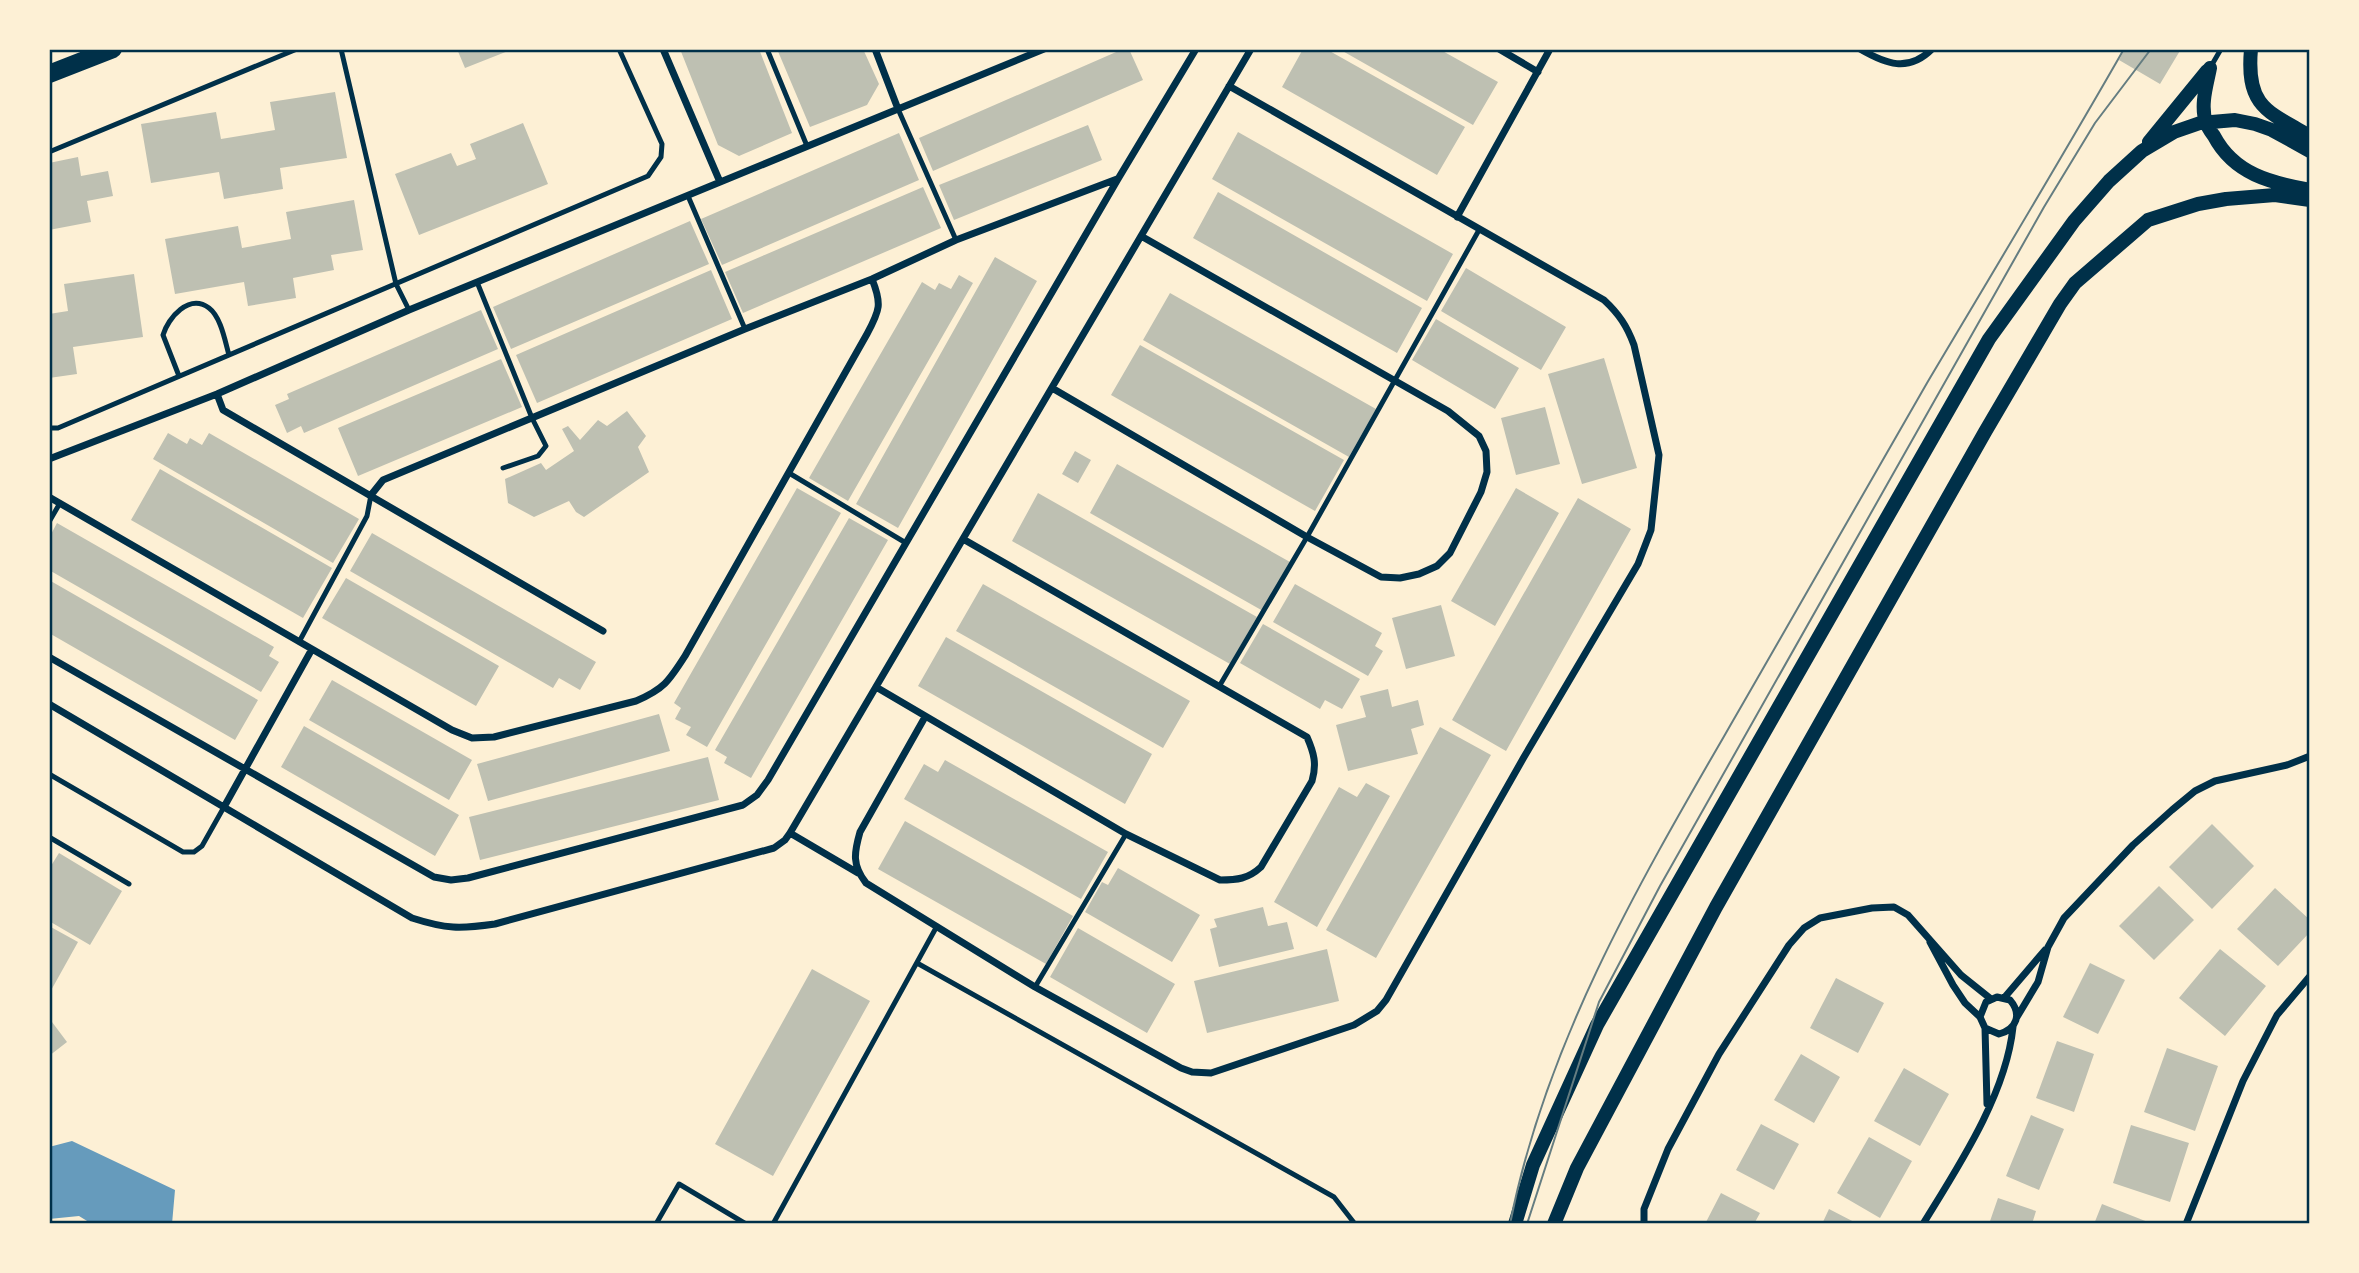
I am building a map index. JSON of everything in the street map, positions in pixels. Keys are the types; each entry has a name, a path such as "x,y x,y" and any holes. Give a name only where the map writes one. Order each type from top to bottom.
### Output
{"main road":[{"path":"49,74 113,49"},
{"path":"2251,49 2250,79 2256,98 2274,115 2310,136"},
{"path":"2210,68 2204,95 2205,121 2219,146 2241,168 2271,182 2310,190"},
{"path":"1515,1224 1533,1165 1597,1025 1989,339 2074,221 2109,181 2142,151 2210,68"},
{"path":"2142,151 2174,132 2205,121 2235,120 2272,130 2310,151"},
{"path":"1554,1224 1577,1168 1716,907 2060,304 2076,283 2148,220 2198,204 2226,199 2275,195 2310,200"}],"street":[{"path":"663,49 720,183"},
{"path":"875,49 898,109"},
{"path":"49,459 217,394 409,310 1044,49"},
{"path":"49,657 434,877 451,880 468,878 743,805 757,795 768,780 1118,178 1196,49"},
{"path":"49,704 412,918 454,929 495,924 774,848 790,833 1251,49"},
{"path":"1499,49 1538,72"},
{"path":"1457,217 1550,49"},
{"path":"1860,49 1883,62 1913,63 1933,49"},
{"path":"925,717 860,832 854,863 866,883 1035,987 1181,1068 1192,1072 1211,1073 1354,1025 1377,1011 1395,986 1524,757 1638,564 1651,530 1659,455 1628,328 1619,314 1604,300 1229,86"},
{"path":"371,495 383,480 872,279 956,240 1118,178"},
{"path":"1052,388 1307,537 1381,577 1400,578 1419,574 1437,566 1450,553 1481,492 1487,471 1486,452 1479,436 1448,411 1141,236"},
{"path":"49,497 452,730 472,738 505,734 636,701 657,692 672,676 877,316 880,299 872,279"},
{"path":"217,394 223,410 604,631"},
{"path":"876,687 1126,834 1220,880 1251,876 1261,867 1312,781 1316,767 1307,737 963,539"},
{"path":"224,807 312,649"},
{"path":"2004,998 2048,947 2064,918 2133,845 2195,791 2215,781 2287,765 2310,756"},
{"path":"790,833 858,873"},
{"path":"1644,1224 1644,1209 1668,1149 1693,1101 1719,1054 1789,945 1804,928 1829,916 1894,907 1908,915 1961,975 1991,999"},
{"path":"1928,938 1953,985 1965,1003 1980,1017 1985,1028 1987,1108"},
{"path":"1923,1224 1960,1165 1987,1108 2011,1048 2013,1027 2038,982 2048,947"},
{"path":"2186,1224 2243,1081 2277,1015 2310,976"},
{"path":"1980,1017 1983,1006 1991,999 2004,998 2014,1005 2017,1017"},
{"path":"1985,1028 2000,1034 2013,1027"}],"lane":[{"path":"49,152 297,49"},
{"path":"341,49 396,284 409,310"},
{"path":"49,428 58,428 649,176 661,158 662,144 619,49"},
{"path":"767,49 807,146"},
{"path":"2210,68 2221,49"},
{"path":"898,109 956,240"},
{"path":"688,196 745,329"},
{"path":"1220,685 1307,537 1479,230"},
{"path":"477,282 546,446 544,452 503,468"},
{"path":"179,376 163,335 174,313 187,306 198,304 208,307 215,316 229,355"},
{"path":"789,473 906,543"},
{"path":"299,642 367,516 371,495"},
{"path":"49,522 60,503"},
{"path":"49,774 183,852 194,852 202,846 224,807"},
{"path":"1035,987 1126,834"},
{"path":"49,837 129,884"},
{"path":"773,1224 937,926"},
{"path":"917,963 1334,1197 1355,1224"},
{"path":"656,1224 679,1184 746,1224"}],"water":[{"path":"72,1141 175,1190 172,1224 92,1224 79,1216 49,1219 49,1147"}],"building":[{"path":"457,49 513,49 465,68"},
{"path":"680,49 759,49 792,133 739,156 718,145"},
{"path":"777,49 863,49 879,84 867,105 810,127"},
{"path":"1123,49 1129,49 1143,80 933,171 919,138"},
{"path":"1303,49 1326,49 1465,127 1437,175 1282,87"},
{"path":"1339,49 1439,49 1498,82 1473,125"},
{"path":"2125,49 2181,49 2160,84 2119,60"},
{"path":"335,92 347,158 280,168 283,189 224,199 219,172 151,183 141,124 216,112 221,139 275,130 270,102"},
{"path":"523,123 548,184 419,235 395,174 451,153 457,166 476,159 470,144"},
{"path":"1088,125 1102,160 954,220 939,185"},
{"path":"1238,132 1453,254 1427,301 1212,179"},
{"path":"899,133 919,180 722,265 701,219"},
{"path":"78,157 81,176 108,171 113,196 87,201 91,222 49,230 49,163"},
{"path":"923,187 941,228 743,313 725,272"},
{"path":"1218,192 1422,308 1397,353 1193,238"},
{"path":"354,200 363,250 331,255 334,270 293,278 296,298 248,306 244,282 175,294 165,239 238,226 242,248 291,239 286,212"},
{"path":"690,221 709,264 511,349 493,307"},
{"path":"995,257 1037,281 898,528 856,504"},
{"path":"1466,268 1566,327 1541,370 1441,311"},
{"path":"711,270 732,319 537,403 516,355"},
{"path":"134,274 143,337 73,347 77,374 49,378 49,314 68,311 64,284"},
{"path":"959,275 973,283 848,501 809,478 922,282 935,290 939,283 951,289"},
{"path":"1170,293 1376,409 1349,457 1143,340"},
{"path":"481,310 498,349 304,433 301,426 287,433 275,405 289,399 287,394"},
{"path":"1436,319 1519,368 1495,409 1412,360"},
{"path":"1140,345 1344,460 1315,511 1111,395"},
{"path":"1604,358 1637,468 1582,484 1548,374"},
{"path":"501,359 522,407 358,476 338,428"},
{"path":"1545,407 1560,464 1516,475 1501,418"},
{"path":"627,411 646,436 638,447 649,472 584,517 576,512 569,501 534,517 508,503 505,479 541,463 546,470 574,451 562,429 568,426 580,440 598,420 607,426"},
{"path":"168,433 187,444 190,438 202,445 209,433 359,519 333,563 153,459"},
{"path":"1075,451 1091,460 1078,483 1062,474"},
{"path":"1117,464 1290,562 1263,611 1090,513"},
{"path":"160,469 332,568 303,618 131,520"},
{"path":"797,488 841,513 707,747 686,735 691,727 675,719 681,708 674,703"},
{"path":"1516,488 1559,513 1495,626 1451,601"},
{"path":"1038,493 1257,617 1230,664 1012,541"},
{"path":"1578,498 1631,529 1506,751 1452,720"},
{"path":"849,518 888,540 751,778 724,763 727,757 715,750"},
{"path":"57,523 274,647 269,656 279,662 261,692 49,570 49,538"},
{"path":"372,533 596,662 580,690 559,678 553,688 350,571"},
{"path":"346,578 499,666 476,706 322,618"},
{"path":"49,580 258,700 235,740 49,633"},
{"path":"983,584 1190,701 1163,748 956,631"},
{"path":"1295,584 1382,633 1375,646 1383,651 1368,676 1273,622"},
{"path":"1441,605 1455,656 1406,669 1392,618"},
{"path":"1263,624 1360,679 1342,709 1325,700 1320,709 1240,663"},
{"path":"946,637 1152,754 1125,804 918,686"},
{"path":"332,680 472,760 449,800 309,720"},
{"path":"1388,689 1392,707 1418,700 1424,725 1411,729 1418,754 1348,771 1336,725 1366,717 1360,696"},
{"path":"659,714 670,751 488,801 477,764"},
{"path":"304,726 459,815 435,856 281,767"},
{"path":"1440,727 1491,755 1376,958 1326,930"},
{"path":"708,757 719,800 480,860 469,817"},
{"path":"945,760 1108,852 1081,899 904,799 924,764 938,772"},
{"path":"1366,783 1390,796 1317,927 1274,902 1339,787 1357,797"},
{"path":"905,821 1073,916 1046,964 878,869"},
{"path":"2212,824 2254,866 2212,909 2169,867"},
{"path":"59,853 122,891 90,945 49,921 49,869"},
{"path":"1118,868 1200,915 1172,962 1085,912 1102,882 1108,885"},
{"path":"2159,886 2194,920 2154,960 2119,926"},
{"path":"2275,888 2310,920 2310,932 2278,966 2237,929"},
{"path":"1263,907 1268,926 1287,922 1294,949 1219,967 1210,929 1217,927 1214,919"},
{"path":"49,926 78,942 49,994"},
{"path":"1078,928 1175,984 1147,1033 1050,977"},
{"path":"1327,949 1339,1001 1207,1033 1194,981"},
{"path":"2220,949 2266,986 2225,1036 2179,998"},
{"path":"2090,963 2125,980 2098,1034 2063,1017"},
{"path":"812,969 870,1001 773,1176 715,1144"},
{"path":"1836,978 1884,1003 1858,1053 1810,1028"},
{"path":"49,1018 67,1042 49,1056"},
{"path":"2057,1041 2094,1054 2074,1112 2036,1098"},
{"path":"2167,1048 2218,1066 2195,1131 2144,1112"},
{"path":"1801,1054 1840,1077 1814,1123 1774,1100"},
{"path":"1904,1068 1949,1094 1920,1146 1874,1121"},
{"path":"2031,1115 2064,1129 2039,1190 2006,1176"},
{"path":"1761,1124 1799,1144 1774,1190 1736,1170"},
{"path":"2131,1125 2189,1143 2170,1202 2113,1183"},
{"path":"1869,1137 1912,1161 1880,1218 1837,1193"},
{"path":"1721,1193 1760,1213 1754,1224 1705,1224"},
{"path":"1998,1198 2036,1211 2032,1224 1989,1224"},
{"path":"2102,1204 2153,1224 2094,1224"},
{"path":"1829,1209 1858,1224 1822,1224"}],"tram line":[{"path":"1510,1224 1528,1151 1551,1079 1579,1010 1646,875 1906,420 2124,49"},
{"path":"1527,1224 1599,1002 1660,886 2044,207 2095,123 2151,49"}]}
